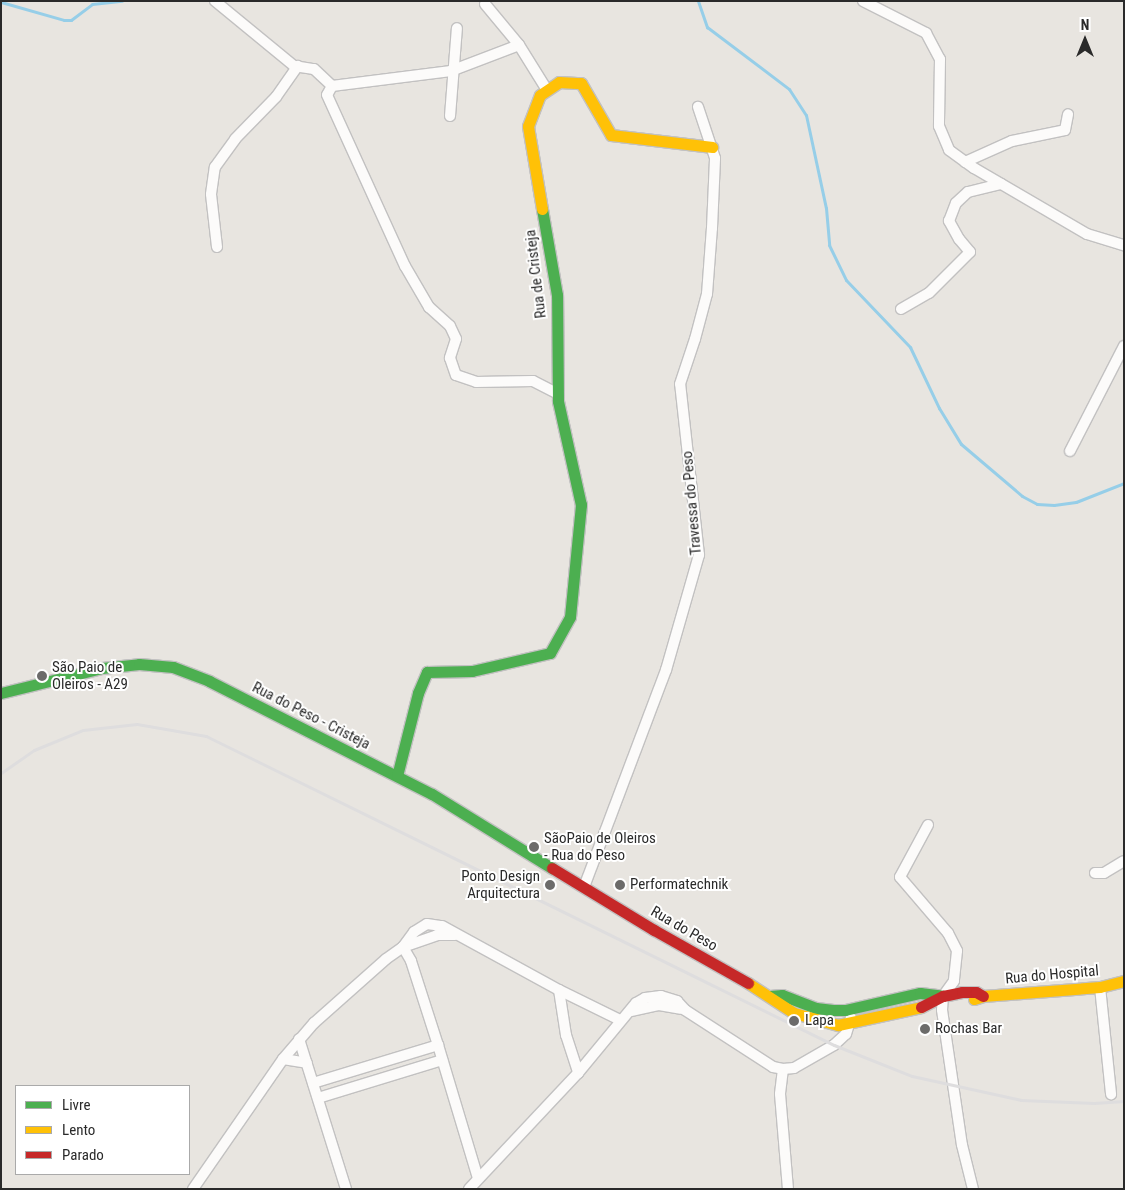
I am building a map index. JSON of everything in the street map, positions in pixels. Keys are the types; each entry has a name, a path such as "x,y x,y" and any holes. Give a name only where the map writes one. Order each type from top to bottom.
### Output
{"main road":[{"path":"547,90 559,82 582,83 611,136 712,147"},
{"name":"Rua de Cristeja","path":"396,776 418,693 427,672 472,671 550,653 570,618 582,505 558,394 557,295 528,126 540,95 547,90"},
{"name":"Rua do Peso - Cristeja","path":"1,693 102,668 139,664 172,667 209,681 432,794 584,887"},
{"name":"Rua do Peso","path":"584,887 770,996 782,1007 814,1020 838,1025 851,1023 922,1006 943,996"},
{"name":"Rua do Hospital","path":"943,996 969,992 976,992 982,996 1100,987 1124,981"},
{"name":"Rua do Peso","path":"770,996 782,995 816,1008 833,1010 851,1009 920,993 943,996"}],"street":[{"path":"215,1 294,66 314,69 332,86"},
{"path":"863,1 926,33 940,60 938,126 949,150 1001,184 1087,234 1124,245"},
{"path":"486,4 519,45 547,90"},
{"path":"450,116 457,28"},
{"path":"332,86 455,69 519,45"},
{"path":"217,246 211,194 215,167 235,139 276,97 298,66"},
{"path":"332,86 327,95 405,266 429,307 450,326 456,339 450,358 456,375 476,382 533,381 558,394"},
{"name":"Travessa do Peso","path":"584,887 666,670 699,555 680,384 707,294 715,158 698,107"},
{"path":"965,162 1012,141 1065,130 1068,114"},
{"path":"901,309 929,293 970,252 959,239 949,221 956,204 968,192 1001,184"},
{"path":"1070,451 1124,346"},
{"path":"928,825 900,877 948,933 957,952 954,981 943,996 942,1010 962,1145 973,1189"},
{"path":"1095,872 1104,873 1124,861"},
{"path":"193,1189 298,1039 386,959 403,947 437,935 455,935 620,1020"},
{"path":"403,947 411,961 478,1178"},
{"path":"1100,987 1111,1094"},
{"path":"559,990 566,1035 578,1072"},
{"path":"469,1189 578,1072 620,1020 631,1010 659,1005 685,1010 773,1067 783,1069 794,1068 834,1045 846,1034 851,1023 851,1009"},
{"path":"298,1039 346,1189"},
{"path":"313,1083 438,1045"},
{"path":"283,1059 306,1064"},
{"path":"318,1098 442,1060"},
{"path":"783,1069 780,1094 788,1189"}],"waterway":[{"path":"1,2 64,20 71,20 92,4 122,1"},
{"path":"698,1 707,27 789,89 806,115 826,208 829,245 846,280 910,347 939,408 961,444 1022,496 1037,504 1054,505 1076,502 1124,483"}],"railway":[{"path":"1,773 34,750 83,730 137,724 206,736 834,1045 912,1076 1021,1100 1094,1103 1124,1101"}],"traffic: fast":[{"path":"397,776 418,693 427,672 472,671 550,653 570,617 581,505 558,401 557,295 542,209"},
{"path":"1,693 102,668 139,664 173,667 209,681 432,794 552,868"},
{"path":"770,996 782,995 816,1008 833,1010 845,1010 920,993 943,996"}],"traffic: slow":[{"path":"542,209 528,126 540,95 559,82 581,83 611,135 712,147"},
{"path":"974,999 983,996 1100,987 1124,981"},
{"path":"748,983 794,1013 838,1025 921,1007"}],"traffic: jam":[{"path":"552,868 654,930 748,983"},
{"path":"921,1007 943,996 962,992 976,992 983,996"}],"place":[{"name":"São Paio de Oleiros - A29","path":"42,676"},
{"name":"SãoPaio de Oleiros - Rua do Peso","path":"534,847"},
{"name":"Ponto Design Arquitectura","path":"550,885"},
{"name":"Performatechnik","path":"620,885"},
{"name":"Lapa","path":"794,1021"},
{"name":"Rochas Bar","path":"925,1029"}]}
